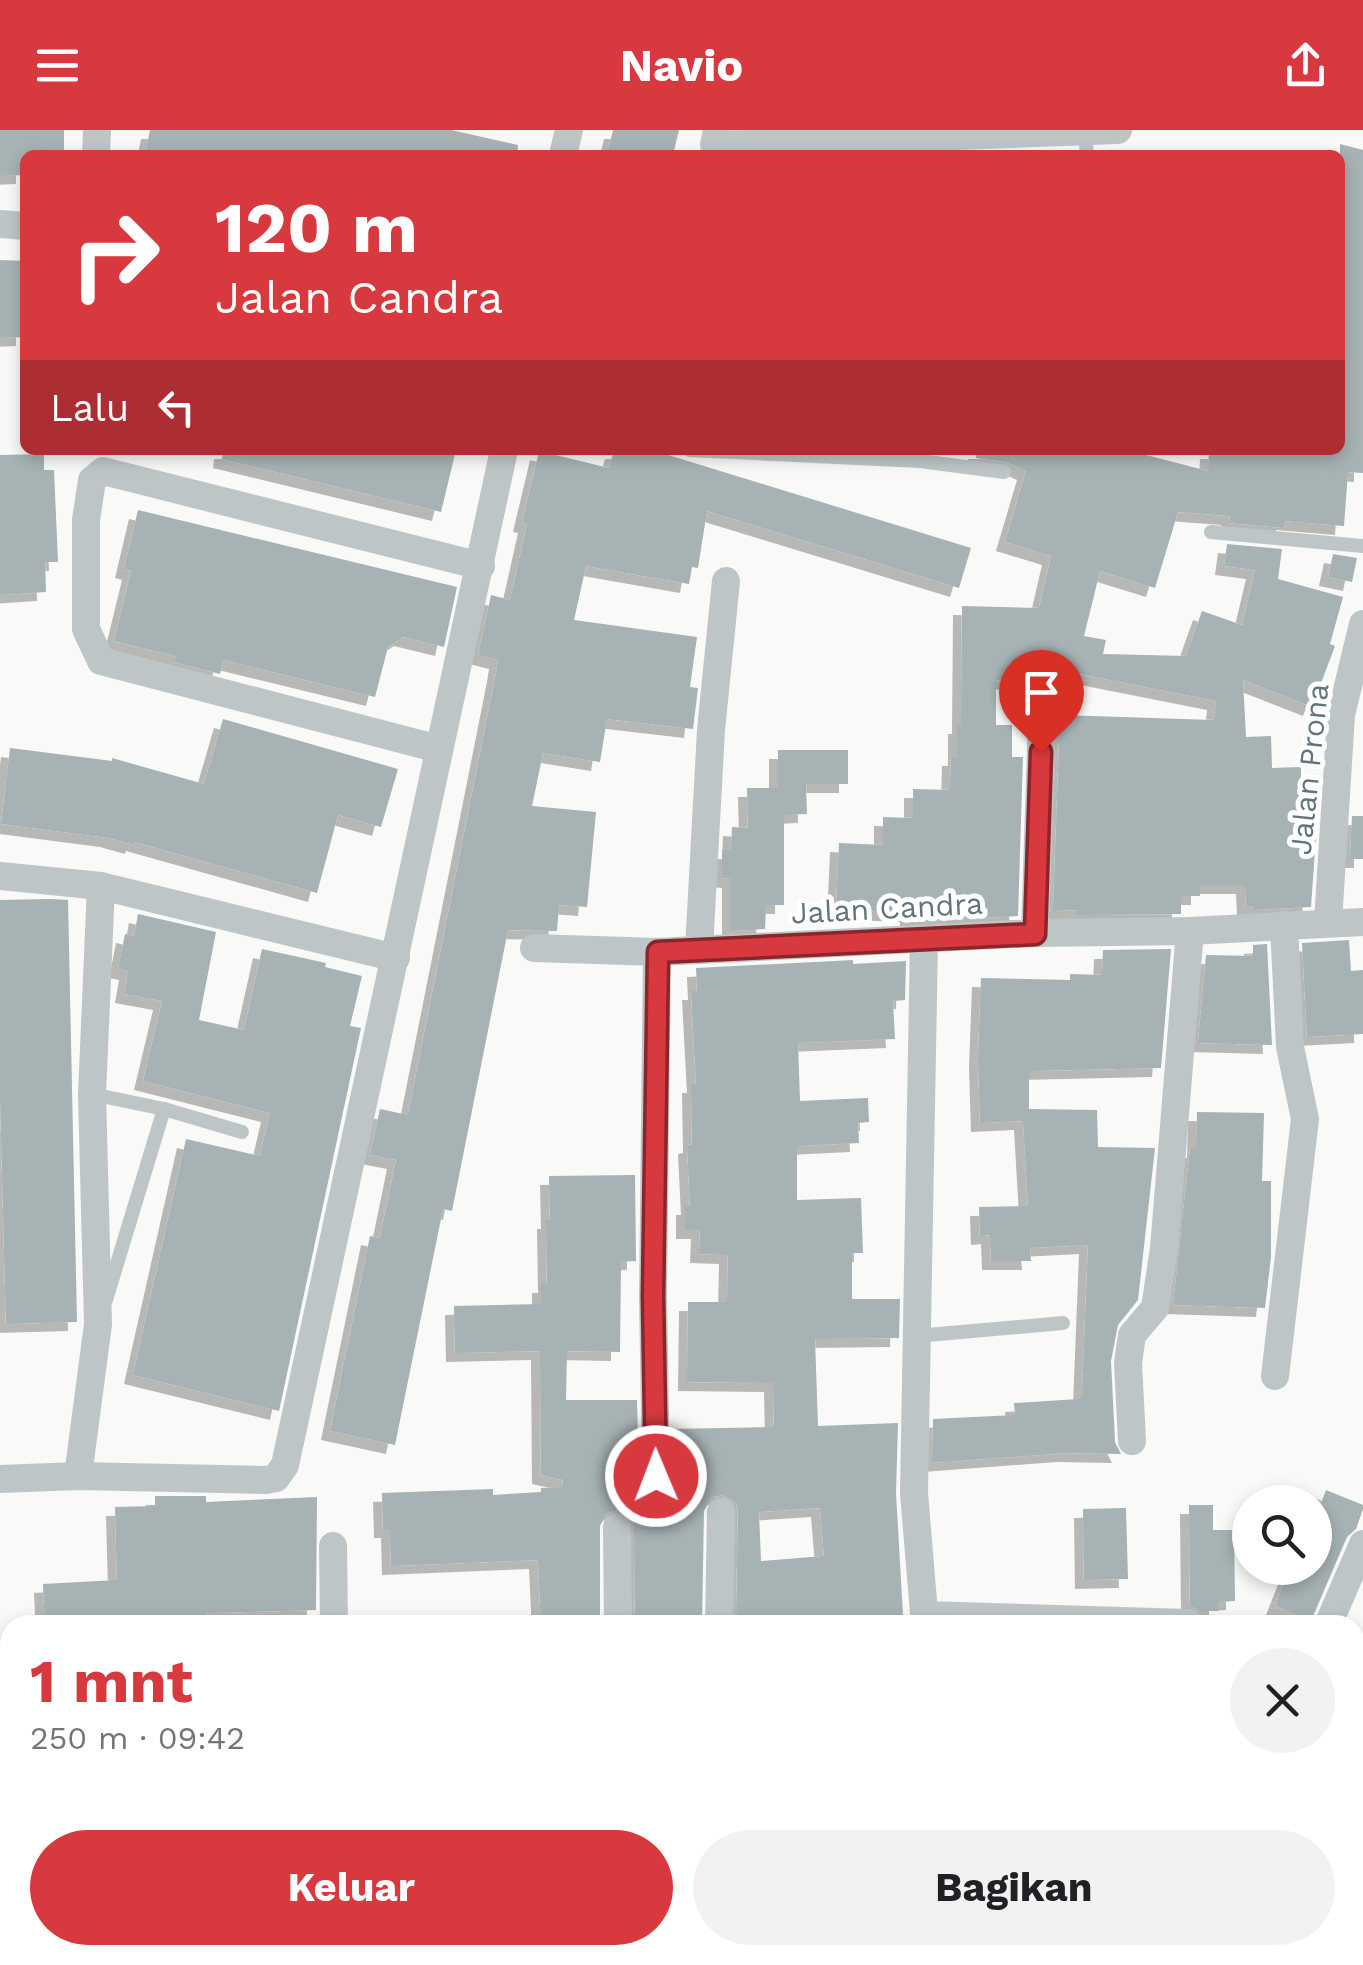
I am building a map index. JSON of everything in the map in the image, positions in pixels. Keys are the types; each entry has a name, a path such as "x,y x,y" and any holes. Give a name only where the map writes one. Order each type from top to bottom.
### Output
{"street":[{"path":"714,143 1086,144 1118,130"},
{"path":"0,1479 78,1476 266,1480 276,1478 284,1465 503,455"},
{"path":"439,749 101,661 86,630 86,520 92,480 102,472 481,566"},
{"path":"699,949 711,730 726,581"},
{"name":"Jalan Prona","path":"1328,922 1341,715 1363,624"},
{"path":"1035,934 1042,716"},
{"path":"0,876 101,886 396,958"},
{"path":"78,1476 98,1324 92,1094 101,886"},
{"name":"Jalan Candra","path":"534,948 658,952 1363,922"},
{"path":"1275,1376 1305,1119 1290,1048 1284,925"},
{"path":"1132,1441 1128,1363 1132,1335 1155,1308 1164,1248 1190,932"},
{"path":"924,939 914,1493 925,1615"},
{"path":"656,1476 653,1296 658,952"},
{"path":"719,1615 721,1512"},
{"path":"617,1527 618,1615"},
{"path":"1332,1615 1363,1544"},
{"path":"333,1546 334,1615"}],"lane":[{"path":"881,455 919,456 1004,472"},
{"path":"1211,532 1363,546"},
{"path":"92,1094 164,1109 242,1132"},
{"path":"98,1324 164,1109"},
{"path":"916,1336 1063,1323"}],"building":[{"path":"0,130 64,130 64,150 20,150 20,175 0,176"},
{"path":"150,130 451,130 518,145 518,150 146,150"},
{"path":"613,130 679,130 674,150 608,150"},
{"path":"1340,144 1363,150 1363,473 1348,472 1344,526 1285,521 1284,528 1229,523 1230,516 1178,512 1155,588 1100,571 1084,636 1106,640 1103,654 1186,656 1202,611 1242,625 1255,570 1224,566 1227,544 1282,549 1278,579 1343,597 1330,644 1335,646 1312,707 1243,680 1246,737 1271,736 1272,768 1301,767 1301,792 1319,792 1311,907 1253,910 1254,906 1246,906 1245,885 1200,885 1200,896 1181,896 1181,914 1076,915 1076,910 1053,911 1060,715 1214,720 1216,701 1014,661 1014,681 996,680 996,725 1012,725 1012,757 1023,757 1018,916 909,922 909,913 836,910 839,843 883,845 883,817 913,818 913,789 950,790 951,757 957,757 957,725 961,725 962,606 1039,608 1051,556 1005,542 1026,471 976,455 1146,455 1208,471 1209,455 1345,455 1345,150 1340,150"},
{"path":"0,260 20,261 20,337 0,338"},
{"path":"0,455 44,455 44,470 54,470 58,562 45,562 46,592 0,595"},
{"path":"222,455 455,455 441,512 222,459"},
{"path":"538,455 555,455 609,468 613,455 668,455 971,548 959,588 707,511 698,568 692,567 689,584 586,566 574,620 697,637 690,687 698,688 693,729 607,719 600,762 543,753 532,806 596,812 587,907 559,905 557,931 508,930 452,1211 443,1209 395,1445 330,1431 370,1236 380,1238 396,1160 370,1155 380,1109 408,1115 496,673 498,660 478,655 491,595 510,600"},
{"path":"138,510 457,587 444,647 403,637 388,647 375,697 223,660 220,674 174,662 175,656 114,641 131,571 124,569"},
{"path":"1333,554 1357,558 1352,582 1328,577"},
{"path":"223,719 398,769 381,827 338,815 317,893 135,842 134,845 109,838 1,824 10,748 112,758 204,784"},
{"path":"778,750 848,750 848,784 806,784 807,814 784,815 784,905 766,905 765,929 731,931 731,879 722,878 722,850 731,850 732,827 748,828 747,788 778,788"},
{"path":"1352,816 1363,816 1363,859 1350,859"},
{"path":"0,900 68,900 77,1322 6,1324"},
{"path":"138,914 216,932 199,1020 244,1030 262,949 326,963 325,967 362,976 350,1026 361,1028 279,1411 133,1375 186,1139 260,1156 270,1113 143,1081 162,1001 124,994 128,971 118,969 125,934 134,936"},
{"path":"1349,940 1351,971 1363,970 1363,1034 1307,1037 1302,943"},
{"path":"1267,944 1272,1045 1198,1043 1206,955 1253,956 1253,945"},
{"path":"1171,949 1161,1068 1029,1071 1029,1109 1097,1110 1098,1147 1155,1148 1138,1300 1118,1325 1111,1361 1115,1442 1121,1454 1066,1453 932,1463 933,1419 1015,1415 1014,1403 1082,1396 1088,1245 1030,1248 1031,1261 991,1261 990,1235 980,1236 979,1207 1028,1206 1023,1121 980,1123 981,978 1070,980 1070,974 1102,975 1103,950"},
{"path":"906,961 905,1000 893,1001 895,1039 798,1043 800,1101 868,1098 869,1122 858,1123 859,1143 797,1146 797,1200 861,1198 863,1253 852,1253 852,1299 900,1299 899,1338 815,1339 818,1426 898,1423 896,1493 903,1615 736,1615 738,1512 736,1503 722,1495 712,1497 704,1511 702,1615 635,1615 634,1527 631,1517 618,1510 607,1513 600,1526 600,1615 541,1615 538,1560 391,1566 390,1529 383,1529 382,1493 493,1489 493,1495 562,1487 563,1480 541,1475 540,1351 455,1353 454,1306 541,1304 541,1284 547,1284 549,1176 635,1175 636,1261 621,1262 620,1352 567,1351 566,1400 637,1400 642,1485 655,1492 672,1483 673,1429 774,1427 773,1383 687,1382 688,1302 727,1302 728,1255 699,1254 700,1230 685,1230 685,1206 690,1206 687,1145 692,1144 691,1084 696,1084 691,991 697,991 696,968","holes":["820,1508 824,1556 761,1561 759,1512"]},
{"path":"1197,1112 1264,1113 1262,1181 1271,1181 1271,1257 1265,1308 1173,1305 1190,1149 1196,1149"},
{"path":"1332,1492 1363,1505 1356,1529 1347,1537 1332,1572"},
{"path":"155,1496 206,1496 206,1502 317,1497 316,1610 45,1615 43,1584 117,1580 115,1507 155,1506"},
{"path":"1189,1505 1213,1505 1213,1530 1232,1530 1235,1601 1218,1602 1218,1611 1200,1611 1190,1606"},
{"path":"1126,1508 1128,1579 1084,1580 1083,1509"},
{"path":"1283,1585 1326,1585 1314,1615 1297,1615 1275,1606"}],"route":[{"path":"656,1476 653,1296 658,952 1035,934 1041,752"}]}
